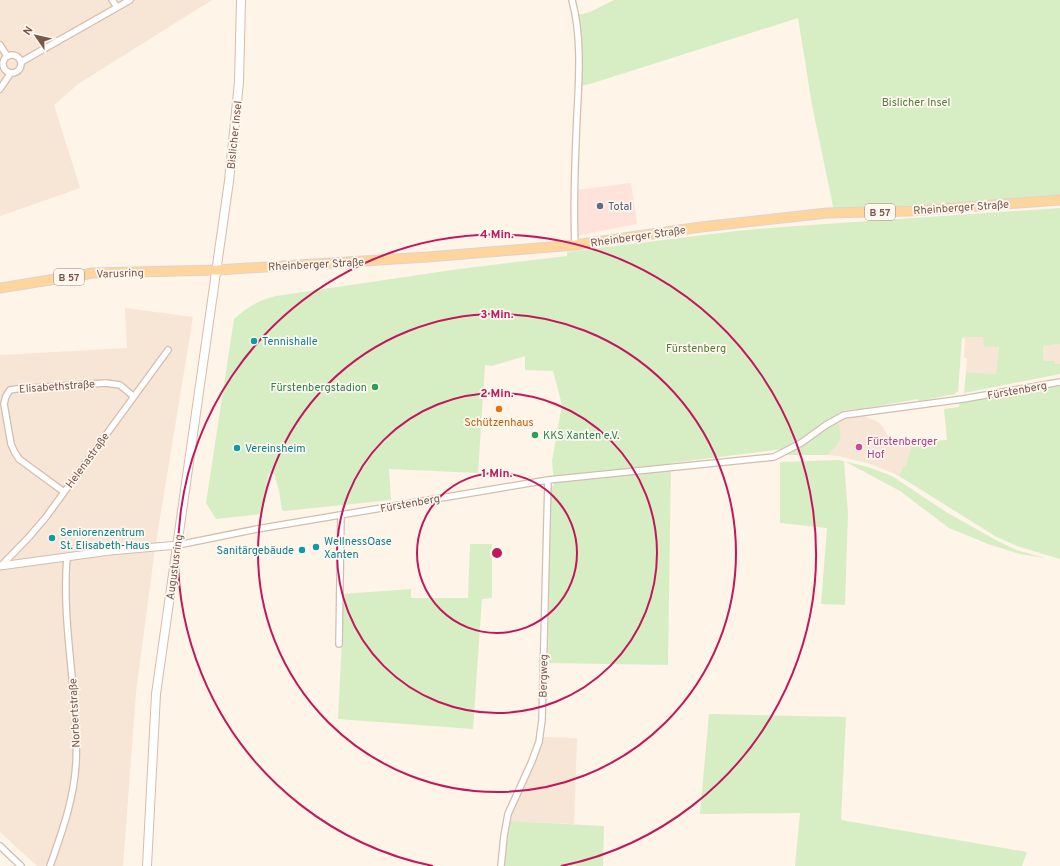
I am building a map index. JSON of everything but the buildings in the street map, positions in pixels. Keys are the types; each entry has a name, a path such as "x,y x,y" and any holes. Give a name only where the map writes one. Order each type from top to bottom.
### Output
{"main road":[{"name":"Bislicher Insel","path":"217,270 235,132 239,82 241,0"},
{"name":"Rheinberger Straße","path":"217,270 428,257 575,245 701,227 827,213 911,211 1060,200"},
{"name":"Varusring","path":"0,288 93,273 217,270"},
{"name":"Augustusring","path":"147,866 156,694 217,270"}],"street":[{"path":"112,0 117,8"},
{"path":"21,62 130,0"},
{"path":"572,0 575,12 578,52 574,192 575,245"},
{"path":"0,45 7,56"},
{"path":"0,89 10,74 19,71 22,66 18,57 12,55 7,56 3,61 2,68 10,74"},
{"name":"Helenastraße","path":"0,566 29,538 168,350"},
{"name":"Fürstenberg","path":"178,545 258,529 548,480 774,457 801,443 826,425 844,415 958,399 1060,382"},
{"name":"Elisabethstraße","path":"64,492 19,459 14,451 11,444 4,404 6,396 10,390 106,383 120,386 134,396"},
{"name":"Bergweg","path":"501,866 508,814 537,748 542,720 548,480"},
{"path":"340,644 341,515"},
{"path":"0,566 178,545"},
{"name":"Norbertstraße","path":"50,866 70,805 76,764 76,738 66,609 67,557"},
{"path":"0,846 21,866"}],"shaded area":[{"path":"0,0 212,0 78,84 54,105 80,188 0,216"},
{"path":"631,183 637,224 576,236 576,190"},
{"path":"125,308 193,317 155,548 136,692 123,866 37,866 0,832 0,355 127,348"},
{"path":"961,314 999,347 996,374 966,372 967,359 964,357 965,339 962,338"},
{"path":"1060,344 1060,364 1055,364 1055,361 1044,361 1043,346"},
{"path":"864,416 878,422 888,436 913,442 905,467 903,467 899,476 870,464 839,456 828,455 837,445 836,422 845,417"},
{"path":"542,737 577,738 574,824 510,821 517,798 535,762"}],"green space":[{"name":"Bislicher Insel","path":"614,0 1060,0 1060,195 834,211 812,105 798,18 580,86 577,15 590,12"},
{"path":"1060,208 1060,344 1043,346 1044,361 1055,361 1055,364 1060,364 1060,374 964,393 966,372 996,374 999,347 984,346 983,337 962,337 958,392 955,394 919,401 918,399 862,409 845,410 798,442 783,449 671,463 668,665 548,663 550,489 554,485 552,461 562,405 553,371 525,370 525,356 492,366 485,365 478,473 389,469 391,500 285,511 282,510 274,473 268,474 267,492 262,514 216,519 206,503 234,319 258,302 276,296 459,269 567,256 567,252 736,231"},
{"path":"1060,384 1060,559 1017,546 995,536 899,476 903,467 905,467 913,442 947,440 944,409 959,407 960,401"},
{"path":"836,422 839,424 841,434 839,441 828,455 784,455 784,453 804,443"},
{"path":"844,461 848,513 845,605 821,604 827,528 780,523 780,462"},
{"path":"845,461 868,467 892,476 946,512 994,539 1016,550 1045,558 1020,554 988,544 949,528 900,491"},
{"path":"470,544 492,544 492,598 482,599 473,729 338,719 342,639 342,594 411,589 411,598 468,598"},
{"path":"709,714 846,717 841,820 1027,852 1022,866 795,866 800,813 700,814"},
{"path":"510,821 604,826 603,866 504,866"}],"place":[{"name":"Total","path":"600,206"},
{"name":"Tennishalle","path":"254,341"},
{"name":"Fürstenbergstadion","path":"375,387"},
{"name":"Schützenhaus","path":"499,409"},
{"name":"KKS Xanten e.V.","path":"535,435"},
{"name":"Fürstenberger Hof","path":"859,447"},
{"name":"Vereinsheim","path":"237,448"},
{"name":"Seniorenzentrum St. Elisabeth-Haus","path":"52,538"},
{"name":"WellnessOase Xanten","path":"316,547"},
{"name":"Sanitärgebäude","path":"302,550"}]}
